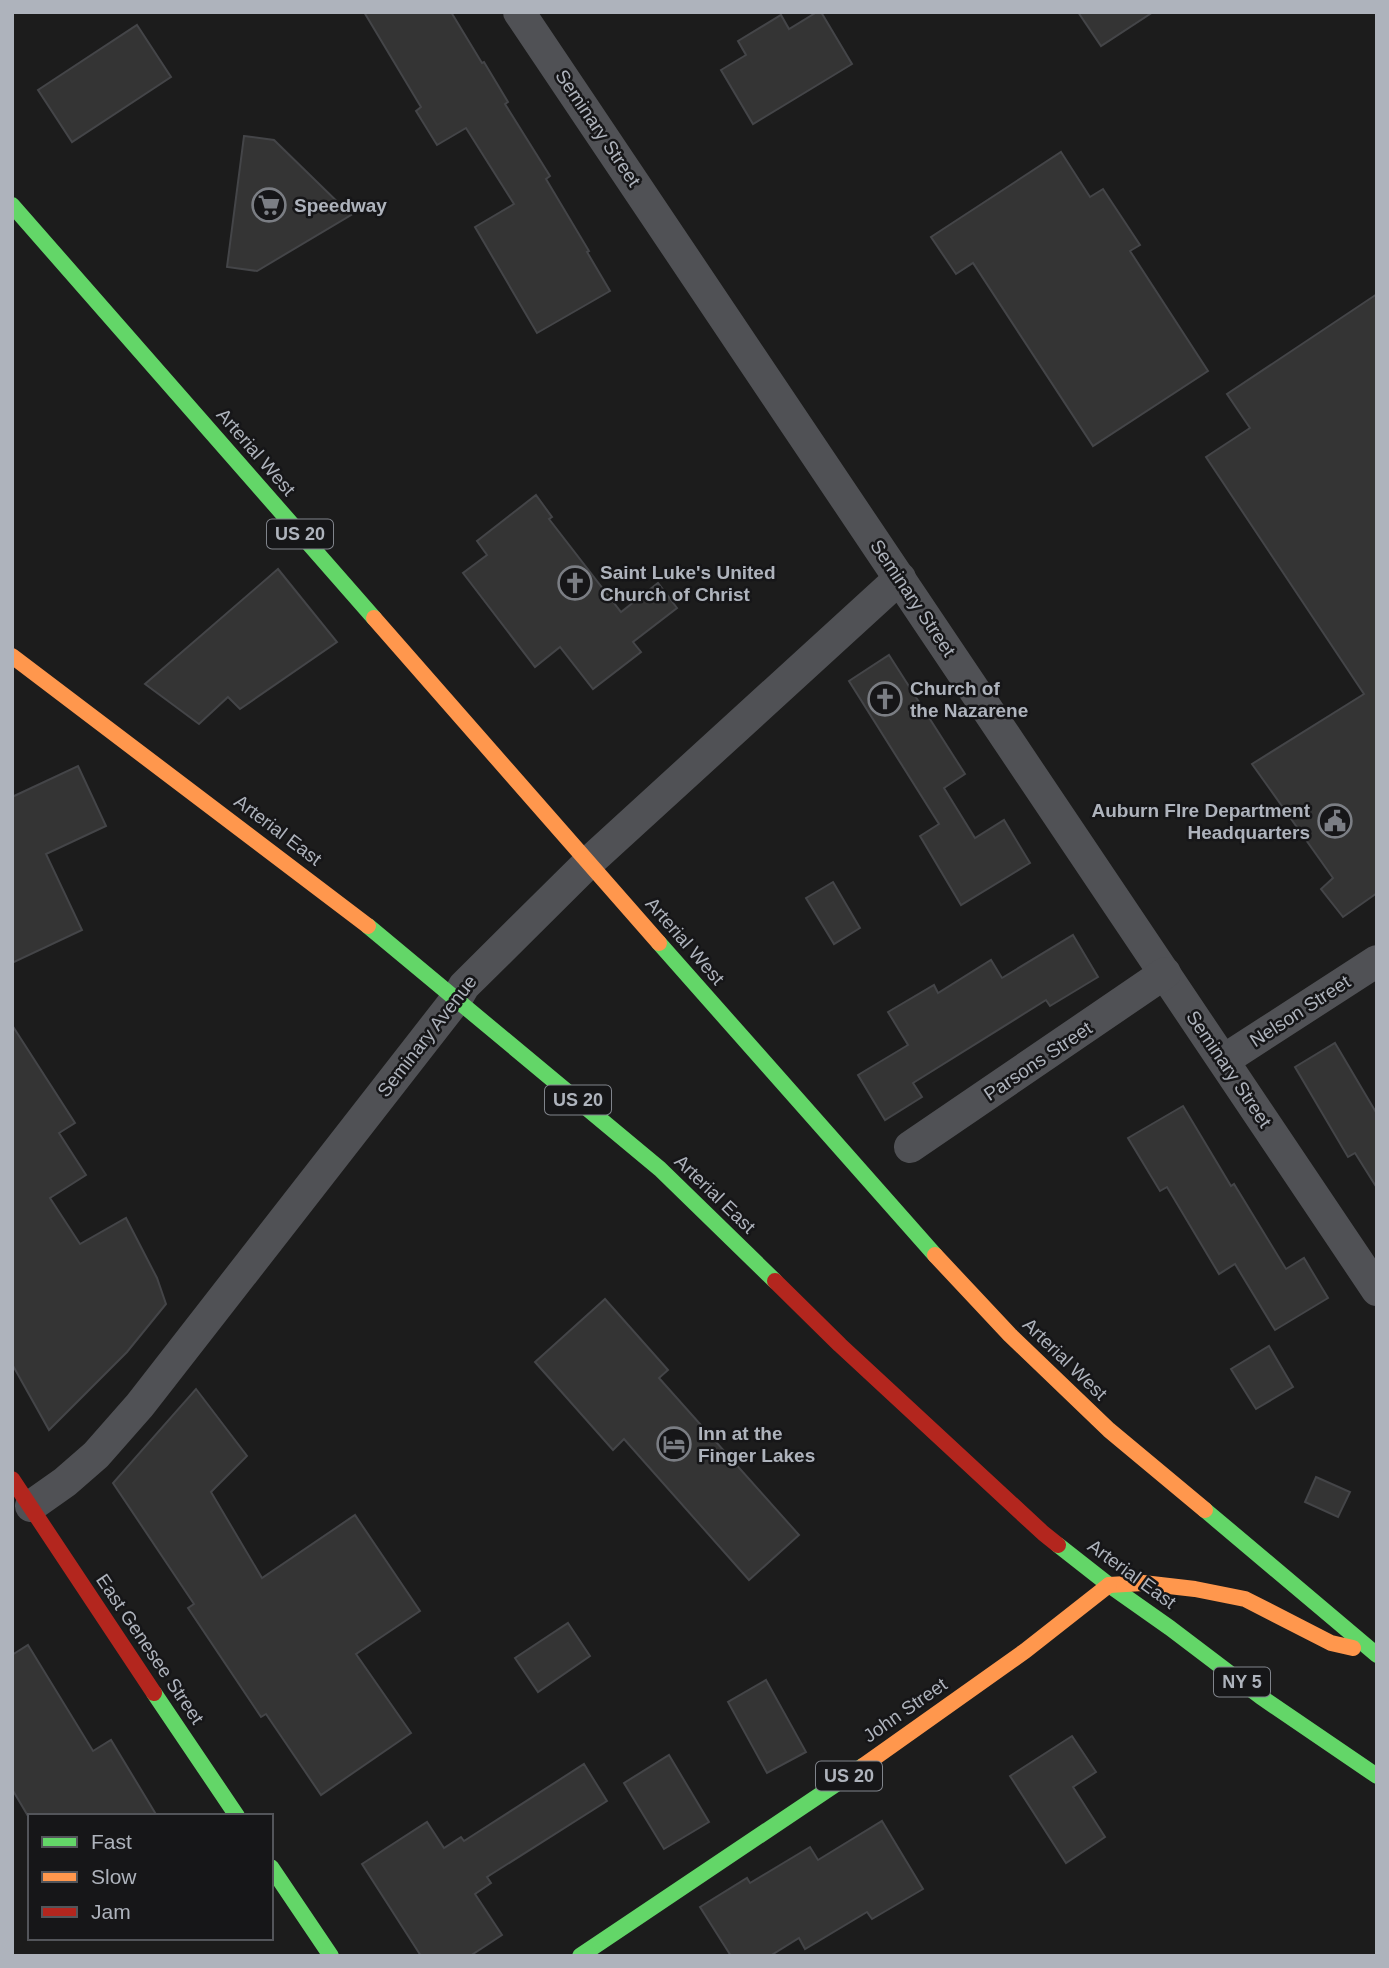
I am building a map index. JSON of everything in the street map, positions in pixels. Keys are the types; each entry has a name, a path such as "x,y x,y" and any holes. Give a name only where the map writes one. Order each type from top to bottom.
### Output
{"main road":[{"name":"Arterial West","path":"12,205 913,1232 1010,1335 1109,1430 1376,1654"},
{"name":"Arterial East","path":"12,656 354,914 660,1169 850,1355 1043,1533 1261,1697 1377,1776"},
{"name":"East Genesee Street","path":"12,1479 236,1814"},
{"path":"1109,1585 1143,1583 1195,1589 1245,1599 1331,1643 1376,1654"},
{"name":"John Street","path":"580,1956 865,1765 1025,1651 1109,1585"},
{"path":"273,1870 331,1956"}],"street":[{"name":"Seminary Street","path":"519,12 1377,1290"},
{"name":"Seminary Avenue","path":"31,1506 65,1482 96,1455 140,1405 464,986 588,863 900,578"},
{"name":"Nelson Street","path":"1224,1060 1377,961"},
{"name":"Parsons Street","path":"910,1147 1165,974"}],"building":[{"path":"364,12 451,12 508,102 505,104 550,176 546,179 610,291 537,333 475,227 514,204 466,128 437,145 416,111 421,107"},
{"path":"821,12 852,64 753,124 721,70 746,55 738,41 781,15 789,29"},
{"path":"1078,12 1153,12 1101,46"},
{"path":"137,25 171,77 72,142 38,90"},
{"path":"244,136 274,140 351,215 257,271 227,267"},
{"path":"1061,152 1090,197 1103,189 1140,245 1130,251 1208,371 1093,446 973,263 956,274 931,237"},
{"path":"1377,294 1377,893 1343,917 1321,889 1333,878 1252,764 1364,694 1206,457 1250,428 1227,394"},
{"path":"536,495 552,517 549,519 621,612 658,583 677,608 633,642 641,652 593,689 560,647 535,667 463,573 487,555 477,541"},
{"path":"278,569 337,642 240,709 228,697 199,724 145,684"},
{"path":"889,655 965,774 944,788 975,838 1004,820 1030,863 961,905 920,836 939,824 849,681"},
{"path":"78,766 106,826 46,854 82,930 12,963 12,797"},
{"path":"833,882 860,928 834,944 806,898"},
{"path":"1073,935 1098,977 1050,1006 1046,1000 913,1083 922,1097 885,1120 858,1075 908,1045 888,1012 934,985 938,993 991,960 1002,978"},
{"path":"12,1025 75,1123 59,1133 86,1175 50,1198 80,1244 126,1218 157,1278 166,1304 127,1352 49,1430 12,1364"},
{"path":"1335,1043 1377,1114 1377,1188 1355,1153 1348,1157 1295,1067"},
{"path":"1183,1106 1231,1186 1234,1184 1286,1269 1304,1258 1328,1298 1275,1330 1235,1264 1219,1274 1167,1187 1160,1191 1128,1138"},
{"name":"Inn at the Finger Lakes","path":"605,1299 668,1370 659,1378 799,1535 749,1580 624,1439 613,1450 535,1362"},
{"path":"1269,1346 1293,1387 1256,1409 1231,1369"},
{"path":"196,1389 247,1456 211,1492 262,1578 355,1515 420,1611 356,1654 411,1733 321,1795 266,1714 261,1717 188,1608 194,1604 113,1483"},
{"path":"1316,1477 1350,1492 1338,1517 1305,1502"},
{"path":"568,1623 590,1656 538,1692 515,1658"},
{"path":"28,1645 93,1751 111,1740 156,1814 28,1816 12,1789 12,1655"},
{"path":"766,1680 806,1752 767,1773 728,1702"},
{"path":"1072,1736 1096,1772 1073,1787 1105,1837 1066,1863 1010,1776"},
{"path":"669,1755 709,1822 664,1849 624,1783"},
{"path":"584,1764 607,1801 487,1877 491,1883 475,1894 502,1935 470,1956 421,1956 362,1864 427,1822 444,1848 461,1837 464,1841"},
{"path":"882,1821 923,1889 872,1919 867,1912 805,1949 799,1938 770,1956 731,1956 700,1907 747,1878 750,1883 810,1847 818,1860"}],"traffic: fast":[{"path":"12,205 374,618"},
{"path":"368,926 660,1169 775,1281"},
{"path":"659,943 935,1255"},
{"path":"1205,1510 1377,1655"},
{"path":"1058,1545 1261,1697 1377,1776"},
{"path":"154,1693 236,1814"},
{"path":"580,1956 863,1766"},
{"path":"273,1870 331,1956"}],"traffic: slow":[{"path":"374,618 659,943"},
{"path":"12,656 368,926"},
{"path":"935,1255 1010,1335 1109,1430 1205,1510"},
{"path":"1109,1585 1143,1583 1195,1589 1245,1599 1331,1643 1353,1648"},
{"path":"863,1766 1025,1651 1109,1585"}],"traffic: jam":[{"path":"775,1281 840,1345 1058,1545"},
{"path":"12,1479 154,1693"}],"place":[{"name":"Speedway","path":"269,205"},
{"name":"Saint Luke's United Church of Christ","path":"575,583"},
{"name":"Church of the Nazarene","path":"885,699"},
{"name":"Auburn FIre Department Headquarters","path":"1335,821"},
{"name":"Inn at the Finger Lakes","path":"674,1444"}]}
